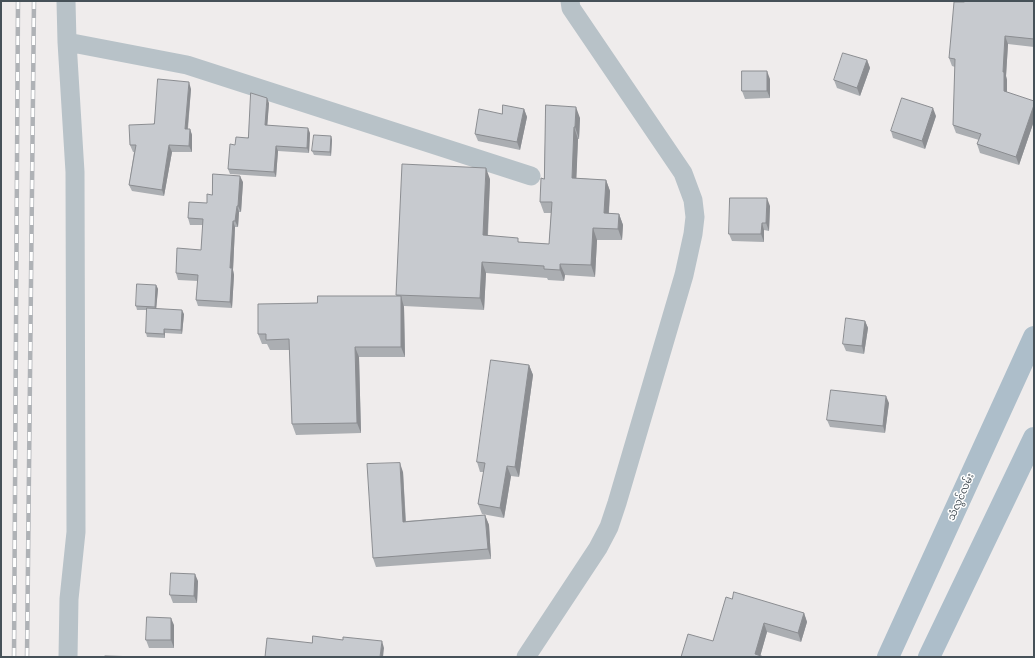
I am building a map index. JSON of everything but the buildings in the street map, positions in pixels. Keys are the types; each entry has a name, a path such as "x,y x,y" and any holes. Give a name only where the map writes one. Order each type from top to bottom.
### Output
{"main road":[{"name":"သံလွင်လမ်း","path":"888,657 1034,337"},
{"path":"929,657 1034,438"}],"street":[{"path":"66,1 75,172 76,524 69,599 68,657"},
{"path":"526,657 586,568 609,527 618,503 684,275 693,234 695,217 693,200 683,173 571,8 570,1"},
{"path":"67,42 187,66 531,176"}],"railway":[{"path":"14,657 18,1"},
{"path":"27,657 34,1"}]}
